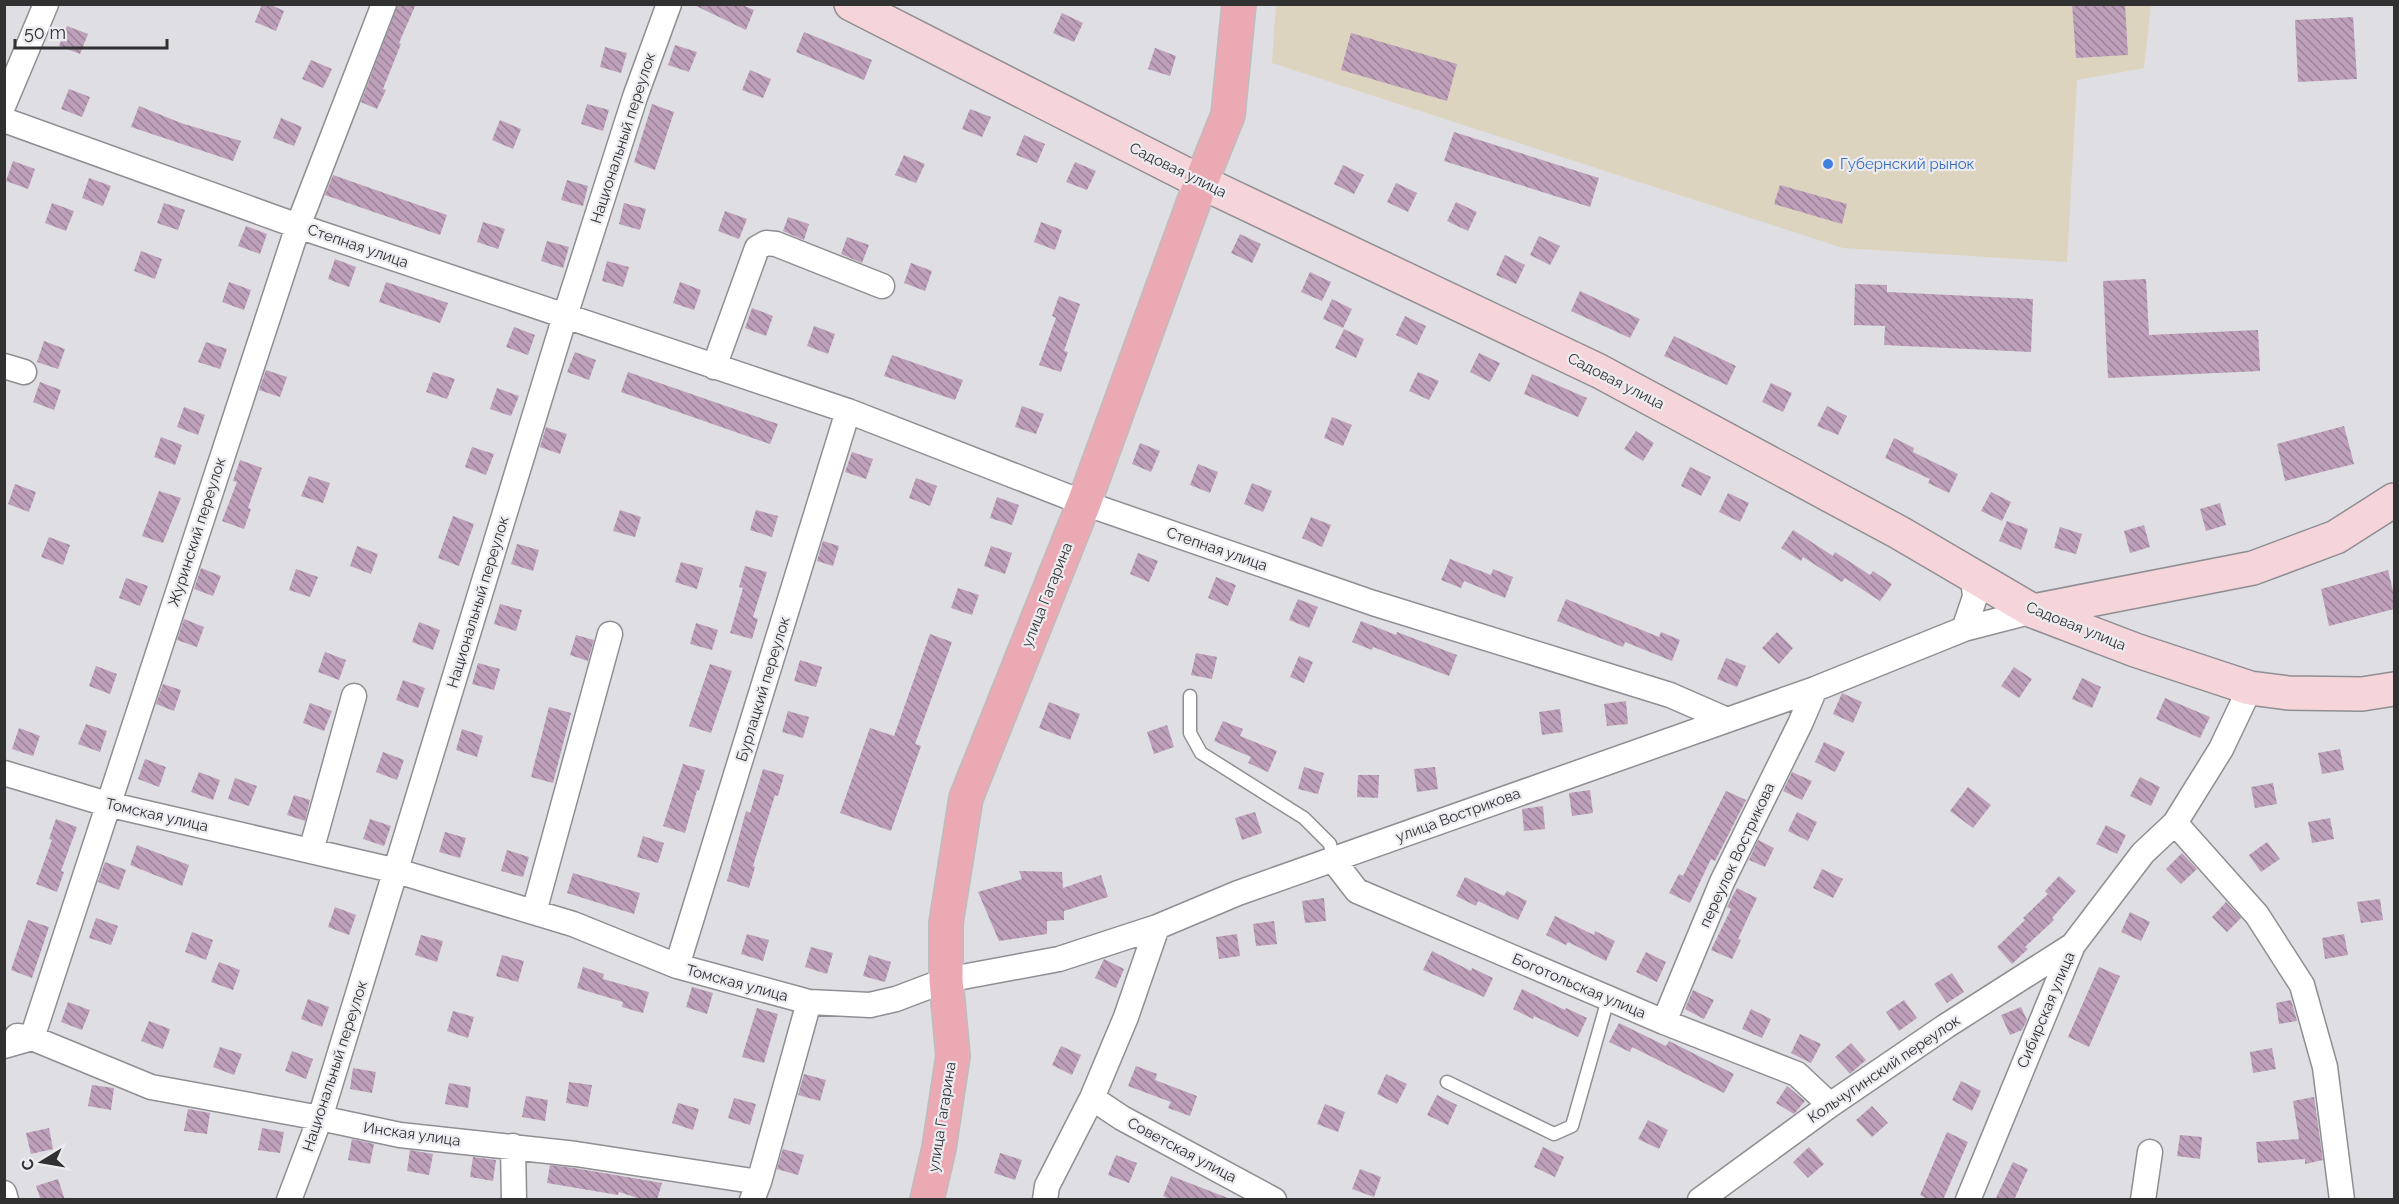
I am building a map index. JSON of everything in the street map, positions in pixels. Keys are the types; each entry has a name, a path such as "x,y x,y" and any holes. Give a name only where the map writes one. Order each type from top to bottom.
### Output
{"main road":[{"name":"улица Гагарина","path":"927,1200 939,1148 953,1056 946,980 946,923 966,798 1084,503 1201,182 1228,115 1239,4"}],"street":[{"path":"4,104 46,4"},
{"name":"Журинский переулок","path":"32,1038 298,226 384,4"},
{"name":"Национальный переулок","path":"289,1200 320,1118 565,316 635,97 669,4"},
{"name":"Садовая улица","path":"851,4 1201,182 1599,370 1900,533 2033,611 2135,650 2250,688 2288,693 2362,694 2394,689"},
{"name":"Степная улица","path":"4,120 298,226 848,411 1084,503 1373,603 1670,695 1725,719"},
{"path":"714,367 757,248 766,243 776,244 882,286"},
{"name":"Бурлацкий переулок","path":"677,966 848,411"},
{"path":"2033,611 2253,568 2336,537 2394,500"},
{"path":"1964,629 1975,597 1973,576"},
{"name":"улица Вострикова","path":"946,980 1059,959 1157,927 1238,893 1815,689 1964,629 2033,611"},
{"path":"534,912 610,634"},
{"name":"Сибирская улица","path":"1968,1200 2073,945 2143,853 2175,823 2221,749 2250,688"},
{"name":"переулок Вострикова","path":"1664,1022 1722,882 1815,689"},
{"path":"311,851 354,696"},
{"name":"Томская улица","path":"4,773 107,804 397,870 573,924 677,966 809,1002 870,1005 896,999 946,980"},
{"path":"2175,823 2257,915 2302,985 2325,1067 2342,1200"},
{"name":"Боготольская улица","path":"1333,860 1357,891 1608,999 1797,1074 1830,1105"},
{"path":"1046,1200 1047,1186 1092,1098 1126,1017 1157,927"},
{"name":"Кольчугинский переулок","path":"1700,1200 1830,1105 1946,1026 2073,945"},
{"path":"756,1191 809,1002"},
{"name":"Инская улица","path":"4,1034 32,1038 151,1087 400,1135 513,1146 756,1191"},
{"path":"4,1046 32,1038"},
{"name":"Советская улица","path":"1092,1098 1122,1118 1274,1200"},
{"path":"513,1146 514,1200"},
{"path":"2143,1200 2150,1152"},
{"path":"4,1193 6,1200"}],"lane":[{"path":"1190,696 1190,733 1201,753 1304,818 1330,844 1333,860"},
{"path":"1447,1082 1554,1134 1572,1126 1608,999"}],"shaded area":[{"name":"Губернский рынок","path":"1276,5 2151,5 2144,68 2077,80 2067,262 1843,248 1272,63"}],"building":[{"path":"262,4 269,4 284,11 276,31 255,22"},
{"path":"398,4 416,4 399,43 401,44 383,89 386,90 377,109 361,102"},
{"path":"692,4 740,4 754,10 746,30"},
{"path":"2072,4 2125,4 2128,55 2076,58"},
{"path":"1062,13 1083,23 1074,42 1053,33"},
{"path":"2353,17 2357,79 2298,82 2295,20"},
{"path":"67,26 88,34 80,54 59,46"},
{"path":"804,32 872,60 864,80 796,52"},
{"path":"1351,33 1457,64 1447,101 1341,70"},
{"path":"675,45 697,52 689,72 668,65"},
{"path":"605,47 627,53 621,73 600,67"},
{"path":"1155,48 1176,56 1170,76 1148,69"},
{"path":"311,60 332,69 323,88 302,79"},
{"path":"750,70 771,79 763,98 742,90"},
{"path":"69,89 90,97 82,117 61,109"},
{"path":"587,104 609,110 603,131 581,124"},
{"path":"652,104 674,112 655,170 634,162"},
{"path":"139,106 181,123 241,141 233,161 131,127"},
{"path":"970,109 991,117 982,137 962,129"},
{"path":"281,118 302,127 294,146 273,138"},
{"path":"500,120 521,129 513,149 492,140"},
{"path":"1454,132 1599,178 1590,207 1444,161"},
{"path":"1024,135 1045,144 1037,163 1016,155"},
{"path":"904,155 925,164 916,183 895,175"},
{"path":"13,161 35,169 28,189 6,181"},
{"path":"1075,162 1096,171 1087,190 1066,182"},
{"path":"1343,165 1364,175 1354,194 1334,184"},
{"path":"333,175 447,215 440,235 325,195"},
{"path":"89,178 111,186 103,206 82,198"},
{"path":"567,180 588,186 583,206 561,200"},
{"path":"1396,183 1417,193 1408,212 1387,202"},
{"path":"1780,185 1847,204 1842,224 1774,204"},
{"path":"1456,202 1477,212 1468,231 1447,221"},
{"path":"52,203 74,211 66,231 45,223"},
{"path":"164,203 185,210 178,230 157,223"},
{"path":"624,203 646,209 640,230 619,224"},
{"path":"725,211 747,219 739,239 718,231"},
{"path":"788,217 809,224 804,240 783,231"},
{"path":"483,222 505,229 498,249 477,242"},
{"path":"1041,222 1062,230 1055,250 1034,242"},
{"path":"246,226 267,234 260,254 238,246"},
{"path":"1240,234 1261,244 1252,263 1231,253"},
{"path":"1539,236 1560,246 1550,265 1530,255"},
{"path":"847,237 869,245 862,263 841,254"},
{"path":"547,241 569,247 563,268 541,261"},
{"path":"141,251 162,259 155,279 134,271"},
{"path":"1505,255 1525,265 1516,284 1496,275"},
{"path":"335,259 356,267 349,287 328,279"},
{"path":"607,261 629,267 623,287 602,281"},
{"path":"911,263 932,271 925,291 904,283"},
{"path":"1310,272 1331,282 1322,301 1301,292"},
{"path":"2146,279 2149,335 2258,330 2260,371 2108,378 2103,281"},
{"path":"229,282 251,290 244,310 222,302"},
{"path":"386,282 448,303 440,323 379,302"},
{"path":"680,282 701,290 694,310 673,303"},
{"path":"1855,284 1887,285 1887,292 2033,299 2031,352 1884,345 1885,326 1854,325"},
{"path":"1580,291 1640,319 1630,338 1571,311"},
{"path":"1059,296 1080,304 1064,351 1068,352 1061,372 1039,365 1056,318 1052,316"},
{"path":"1332,299 1352,309 1343,328 1323,319"},
{"path":"752,308 773,316 766,336 745,328"},
{"path":"1405,316 1426,326 1417,345 1396,335"},
{"path":"814,326 835,334 828,354 807,346"},
{"path":"514,327 535,335 528,355 506,347"},
{"path":"1344,329 1364,339 1356,358 1335,348"},
{"path":"1674,336 1736,366 1727,385 1664,356"},
{"path":"44,341 65,349 58,369 37,362"},
{"path":"206,342 227,349 220,369 198,362"},
{"path":"575,352 596,360 589,380 567,372"},
{"path":"1479,353 1500,363 1490,382 1470,372"},
{"path":"892,355 963,380 955,400 884,376"},
{"path":"266,370 287,377 280,397 259,390"},
{"path":"433,372 455,379 447,399 426,392"},
{"path":"628,372 778,424 770,444 621,392"},
{"path":"1418,372 1439,381 1429,400 1409,391"},
{"path":"1532,374 1587,398 1578,417 1524,394"},
{"path":"40,382 61,390 54,410 33,402"},
{"path":"1771,383 1792,393 1783,412 1762,402"},
{"path":"497,388 519,396 511,416 490,409"},
{"path":"1022,406 1044,414 1036,434 1015,427"},
{"path":"1827,406 1847,416 1838,435 1817,426"},
{"path":"184,407 205,415 198,435 177,427"},
{"path":"1332,417 1352,425 1343,446 1324,438"},
{"path":"2344,426 2354,464 2285,481 2277,444"},
{"path":"546,427 567,434 560,454 540,447"},
{"path":"1636,431 1654,443 1643,461 1624,449"},
{"path":"161,437 182,445 175,465 154,457"},
{"path":"1894,438 1914,448 1913,452 1958,474 1949,493 1928,483 1930,479 1885,458"},
{"path":"1140,443 1160,451 1151,472 1132,464"},
{"path":"472,447 494,454 486,475 465,467"},
{"path":"852,452 873,459 866,479 845,472"},
{"path":"240,460 262,468 248,508 251,509 244,529 222,521 237,482 233,481"},
{"path":"1198,464 1218,472 1210,493 1190,485"},
{"path":"1690,467 1711,477 1701,496 1681,486"},
{"path":"309,476 330,483 323,503 301,496"},
{"path":"916,478 937,486 930,506 909,498"},
{"path":"1252,483 1272,491 1263,512 1244,504"},
{"path":"15,484 36,492 29,512 8,504"},
{"path":"159,491 181,498 163,543 142,536"},
{"path":"1991,492 2011,502 2002,521 1981,511"},
{"path":"1728,493 1749,503 1740,522 1719,512"},
{"path":"997,497 1019,505 1012,525 990,518"},
{"path":"2220,503 2226,525 2206,531 2200,509"},
{"path":"620,510 641,517 635,537 613,531"},
{"path":"756,510 778,516 772,537 750,530"},
{"path":"453,516 474,524 459,566 438,558"},
{"path":"1311,517 1331,525 1322,547 1302,538"},
{"path":"2007,521 2028,529 2021,550 1999,541"},
{"path":"2144,525 2150,547 2130,553 2124,531"},
{"path":"2060,527 2082,534 2076,554 2054,548"},
{"path":"1793,530 1833,556 1835,552 1870,575 1873,571 1892,584 1880,601 1845,578 1842,582 1803,557 1801,561 1781,548"},
{"path":"49,537 70,545 63,565 41,557"},
{"path":"823,541 839,546 833,566 817,561"},
{"path":"517,544 539,550 533,571 511,564"},
{"path":"357,546 378,554 371,574 350,566"},
{"path":"991,546 1012,553 1005,574 984,566"},
{"path":"1138,553 1158,561 1149,582 1130,574"},
{"path":"1450,559 1491,575 1493,569 1513,577 1505,598 1464,581 1461,588 1441,580"},
{"path":"681,562 703,568 697,589 675,582"},
{"path":"745,566 767,572 753,617 758,619 752,639 730,633 743,588 739,587"},
{"path":"201,568 221,576 213,596 194,589"},
{"path":"296,569 318,577 310,597 289,590"},
{"path":"2388,570 2394,595 2394,609 2329,626 2321,589"},
{"path":"1216,577 1236,585 1228,606 1208,598"},
{"path":"126,578 148,586 140,606 119,598"},
{"path":"958,588 979,595 972,615 951,608"},
{"path":"1298,599 1318,607 1309,628 1289,620"},
{"path":"1566,599 1659,637 1661,632 1680,640 1672,661 1625,642 1623,647 1557,621"},
{"path":"500,604 522,610 516,631 494,624"},
{"path":"184,619 204,627 197,647 177,640"},
{"path":"1361,621 1457,655 1449,676 1373,647 1372,650 1352,642"},
{"path":"419,622 440,630 433,650 412,642"},
{"path":"696,623 718,630 712,650 690,644"},
{"path":"1777,632 1793,648 1779,664 1762,648"},
{"path":"930,634 952,642 915,744 921,746 891,831 840,813 870,728 894,736"},
{"path":"576,635 594,640 588,661 570,655"},
{"path":"325,652 346,660 339,680 318,672"},
{"path":"1196,653 1217,657 1212,679 1191,675"},
{"path":"1299,656 1313,662 1304,683 1290,677"},
{"path":"1726,658 1746,666 1737,687 1717,679"},
{"path":"800,660 822,667 816,687 794,681"},
{"path":"478,663 500,669 494,690 472,684"},
{"path":"710,664 732,671 711,733 689,726"},
{"path":"96,666 117,674 110,694 89,686"},
{"path":"2014,667 2032,679 2019,698 2001,686"},
{"path":"2082,678 2101,687 2092,708 2072,699"},
{"path":"403,680 425,688 418,708 396,700"},
{"path":"163,684 181,690 174,711 156,704"},
{"path":"1842,693 1862,702 1853,723 1833,714"},
{"path":"2165,698 2210,717 2200,738 2156,719"},
{"path":"1626,701 1628,724 1607,726 1604,704"},
{"path":"1049,702 1080,714 1070,740 1039,728"},
{"path":"310,703 332,711 324,731 303,723"},
{"path":"549,707 571,713 553,783 531,777"},
{"path":"1560,709 1563,732 1542,735 1539,712"},
{"path":"788,711 809,717 803,738 782,732"},
{"path":"1223,721 1243,729 1240,736 1277,751 1268,772 1248,763 1251,757 1214,741"},
{"path":"86,724 107,731 100,752 78,744"},
{"path":"1167,725 1174,747 1154,754 1147,732"},
{"path":"19,728 40,736 33,756 12,749"},
{"path":"462,729 483,736 477,757 456,750"},
{"path":"1824,742 1845,752 1835,772 1815,762"},
{"path":"2340,749 2344,770 2322,774 2318,753"},
{"path":"383,752 404,760 397,780 376,772"},
{"path":"145,759 166,767 159,787 138,779"},
{"path":"683,764 705,770 685,833 663,826"},
{"path":"1304,767 1324,773 1318,794 1298,789"},
{"path":"1435,767 1438,789 1417,792 1414,769"},
{"path":"763,769 784,775 778,796 775,795 753,866 755,867 749,888 727,881 746,811 750,813"},
{"path":"199,772 220,780 213,800 191,792"},
{"path":"1792,772 1812,781 1802,800 1783,791"},
{"path":"1358,775 1379,775 1378,798 1357,797"},
{"path":"2140,777 2160,787 2151,806 2130,796"},
{"path":"235,778 257,786 249,806 228,799"},
{"path":"2273,783 2277,804 2255,808 2251,787"},
{"path":"1968,787 1991,805 1973,828 1950,811"},
{"path":"1590,790 1593,813 1572,816 1569,793"},
{"path":"1726,791 1746,800 1715,861 1711,859 1690,903 1669,893 1679,874 1683,876"},
{"path":"294,795 310,800 305,821 287,815"},
{"path":"1543,806 1545,829 1524,831 1522,809"},
{"path":"1255,812 1262,833 1242,840 1235,818"},
{"path":"1797,812 1817,822 1808,841 1788,831"},
{"path":"2330,818 2334,839 2312,843 2308,822"},
{"path":"56,819 77,827 61,871 64,872 57,892 36,884 52,840 49,839"},
{"path":"370,819 391,826 384,846 363,839"},
{"path":"2106,825 2126,835 2117,854 2096,844"},
{"path":"445,832 466,838 460,858 439,852"},
{"path":"643,836 664,843 658,863 637,857"},
{"path":"1758,840 1774,848 1765,867 1749,860"},
{"path":"2267,842 2280,859 2261,872 2249,855"},
{"path":"137,845 189,865 182,886 130,865"},
{"path":"507,850 529,857 523,877 501,871"},
{"path":"2182,853 2197,869 2181,884 2166,869"},
{"path":"105,862 126,870 119,890 98,882"},
{"path":"1822,869 1843,879 1833,898 1813,888"},
{"path":"1019,871 1062,872 1063,888 1101,875 1108,897 1064,911 1064,920 1047,921 1047,934 999,941 978,892 1022,879"},
{"path":"573,873 640,893 634,914 567,893"},
{"path":"2059,876 2076,891 2052,918 2054,920 2025,947 2028,949 2012,964 1997,947 2048,894 2045,891"},
{"path":"1465,877 1504,896 1507,891 1527,901 1518,920 1478,901 1476,906 1456,896"},
{"path":"1737,888 1757,898 1738,939 1741,940 1732,959 1711,950 1731,909 1727,907"},
{"path":"1324,898 1326,921 1305,923 1302,901"},
{"path":"2380,899 2383,920 2361,923 2357,902"},
{"path":"2226,902 2241,918 2227,932 2212,917"},
{"path":"335,907 356,915 349,935 328,927"},
{"path":"2130,912 2150,922 2141,941 2121,932"},
{"path":"1555,916 1594,935 1595,931 1615,941 1606,961 1568,942 1566,945 1546,935"},
{"path":"96,918 118,926 111,945 89,938"},
{"path":"28,920 49,927 32,978 11,970"},
{"path":"1274,921 1277,944 1256,946 1253,924"},
{"path":"192,932 213,940 206,960 185,952"},
{"path":"747,934 769,940 763,961 741,954"},
{"path":"1237,934 1240,956 1219,959 1216,937"},
{"path":"2344,934 2348,955 2325,959 2322,938"},
{"path":"421,935 443,941 437,962 415,955"},
{"path":"811,947 833,953 827,974 805,967"},
{"path":"1432,951 1471,971 1472,968 1493,978 1484,997 1423,970"},
{"path":"1646,952 1666,962 1657,982 1636,972"},
{"path":"502,955 524,961 518,982 496,976"},
{"path":"869,955 891,962 885,982 863,976"},
{"path":"1104,959 1124,969 1116,988 1095,978"},
{"path":"219,962 240,970 233,990 211,982"},
{"path":"583,967 604,974 603,979 649,992 643,1013 622,1007 623,1002 577,988"},
{"path":"2099,967 2120,976 2089,1047 2068,1037"},
{"path":"1952,973 1964,992 1947,1003 1934,984"},
{"path":"692,987 713,993 707,1014 686,1007"},
{"path":"1522,989 1587,1018 1578,1037 1534,1016 1533,1019 1513,1009"},
{"path":"1693,990 1714,1000 1704,1019 1685,1009"},
{"path":"308,999 329,1007 322,1027 301,1019"},
{"path":"1904,1000 1917,1018 1899,1031 1886,1012"},
{"path":"2291,1000 2297,1021 2279,1024 2276,1003"},
{"path":"68,1002 90,1010 82,1030 61,1022"},
{"path":"2021,1007 2027,1020 2022,1030 2010,1035 2001,1015"},
{"path":"757,1008 778,1014 764,1063 742,1057"},
{"path":"1751,1009 1771,1019 1762,1038 1742,1029"},
{"path":"453,1011 474,1017 468,1038 447,1031"},
{"path":"149,1021 170,1029 163,1049 141,1041"},
{"path":"1619,1023 1666,1046 1669,1041 1734,1074 1724,1093 1632,1047 1630,1052 1609,1042"},
{"path":"1800,1034 1821,1044 1811,1063 1791,1053"},
{"path":"1851,1043 1866,1060 1850,1074 1835,1057"},
{"path":"1061,1046 1081,1055 1072,1075 1052,1065"},
{"path":"220,1047 242,1054 234,1075 213,1067"},
{"path":"2272,1048 2276,1069 2253,1073 2250,1052"},
{"path":"292,1051 313,1059 306,1079 285,1071"},
{"path":"1136,1066 1157,1074 1155,1080 1197,1096 1190,1116 1168,1108 1171,1102 1128,1086"},
{"path":"353,1068 376,1072 372,1093 350,1089"},
{"path":"804,1074 826,1080 820,1101 798,1095"},
{"path":"1386,1074 1407,1084 1397,1104 1377,1094"},
{"path":"1961,1081 1981,1091 1972,1111 1952,1100"},
{"path":"569,1082 592,1085 588,1107 566,1103"},
{"path":"449,1083 471,1087 468,1108 445,1104"},
{"path":"92,1085 114,1088 111,1110 88,1106"},
{"path":"1787,1086 1805,1101 1794,1114 1776,1103"},
{"path":"1437,1095 1457,1105 1448,1125 1427,1115"},
{"path":"526,1096 548,1100 545,1121 522,1117"},
{"path":"2314,1097 2323,1160 2305,1164 2305,1159 2258,1163 2256,1142 2299,1139 2293,1101"},
{"path":"734,1098 756,1104 750,1125 728,1118"},
{"path":"678,1103 699,1109 693,1130 672,1123"},
{"path":"1325,1104 1345,1112 1338,1132 1317,1124"},
{"path":"1872,1106 1888,1123 1872,1137 1856,1120"},
{"path":"188,1109 210,1113 207,1134 184,1131"},
{"path":"1648,1120 1668,1130 1659,1149 1638,1139"},
{"path":"49,1128 53,1149 31,1154 26,1133"},
{"path":"262,1128 284,1132 280,1153 258,1150"},
{"path":"1947,1132 1968,1142 1943,1200 1929,1200 1920,1195"},
{"path":"2180,1135 2202,1137 2200,1159 2177,1156"},
{"path":"352,1139 374,1144 370,1164 348,1160"},
{"path":"1543,1147 1564,1157 1555,1177 1534,1167"},
{"path":"1809,1147 1824,1164 1808,1178 1793,1162"},
{"path":"783,1149 804,1155 798,1175 777,1169"},
{"path":"410,1150 433,1154 429,1175 407,1171"},
{"path":"1000,1153 1022,1160 1015,1180 994,1173"},
{"path":"1116,1155 1137,1163 1129,1183 1108,1175"},
{"path":"473,1157 496,1160 493,1181 470,1177"},
{"path":"2013,1162 2028,1169 2014,1200 1995,1200"},
{"path":"550,1165 662,1183 657,1200 644,1200 619,1192 618,1195 547,1183"},
{"path":"1360,1169 1381,1177 1374,1197 1352,1189"},
{"path":"1171,1176 1228,1198 1228,1200 1172,1200 1163,1196"},
{"path":"58,1179 65,1200 41,1200 36,1186"}],"place":[{"name":"Губернский рынок","path":"1828,164"}]}
